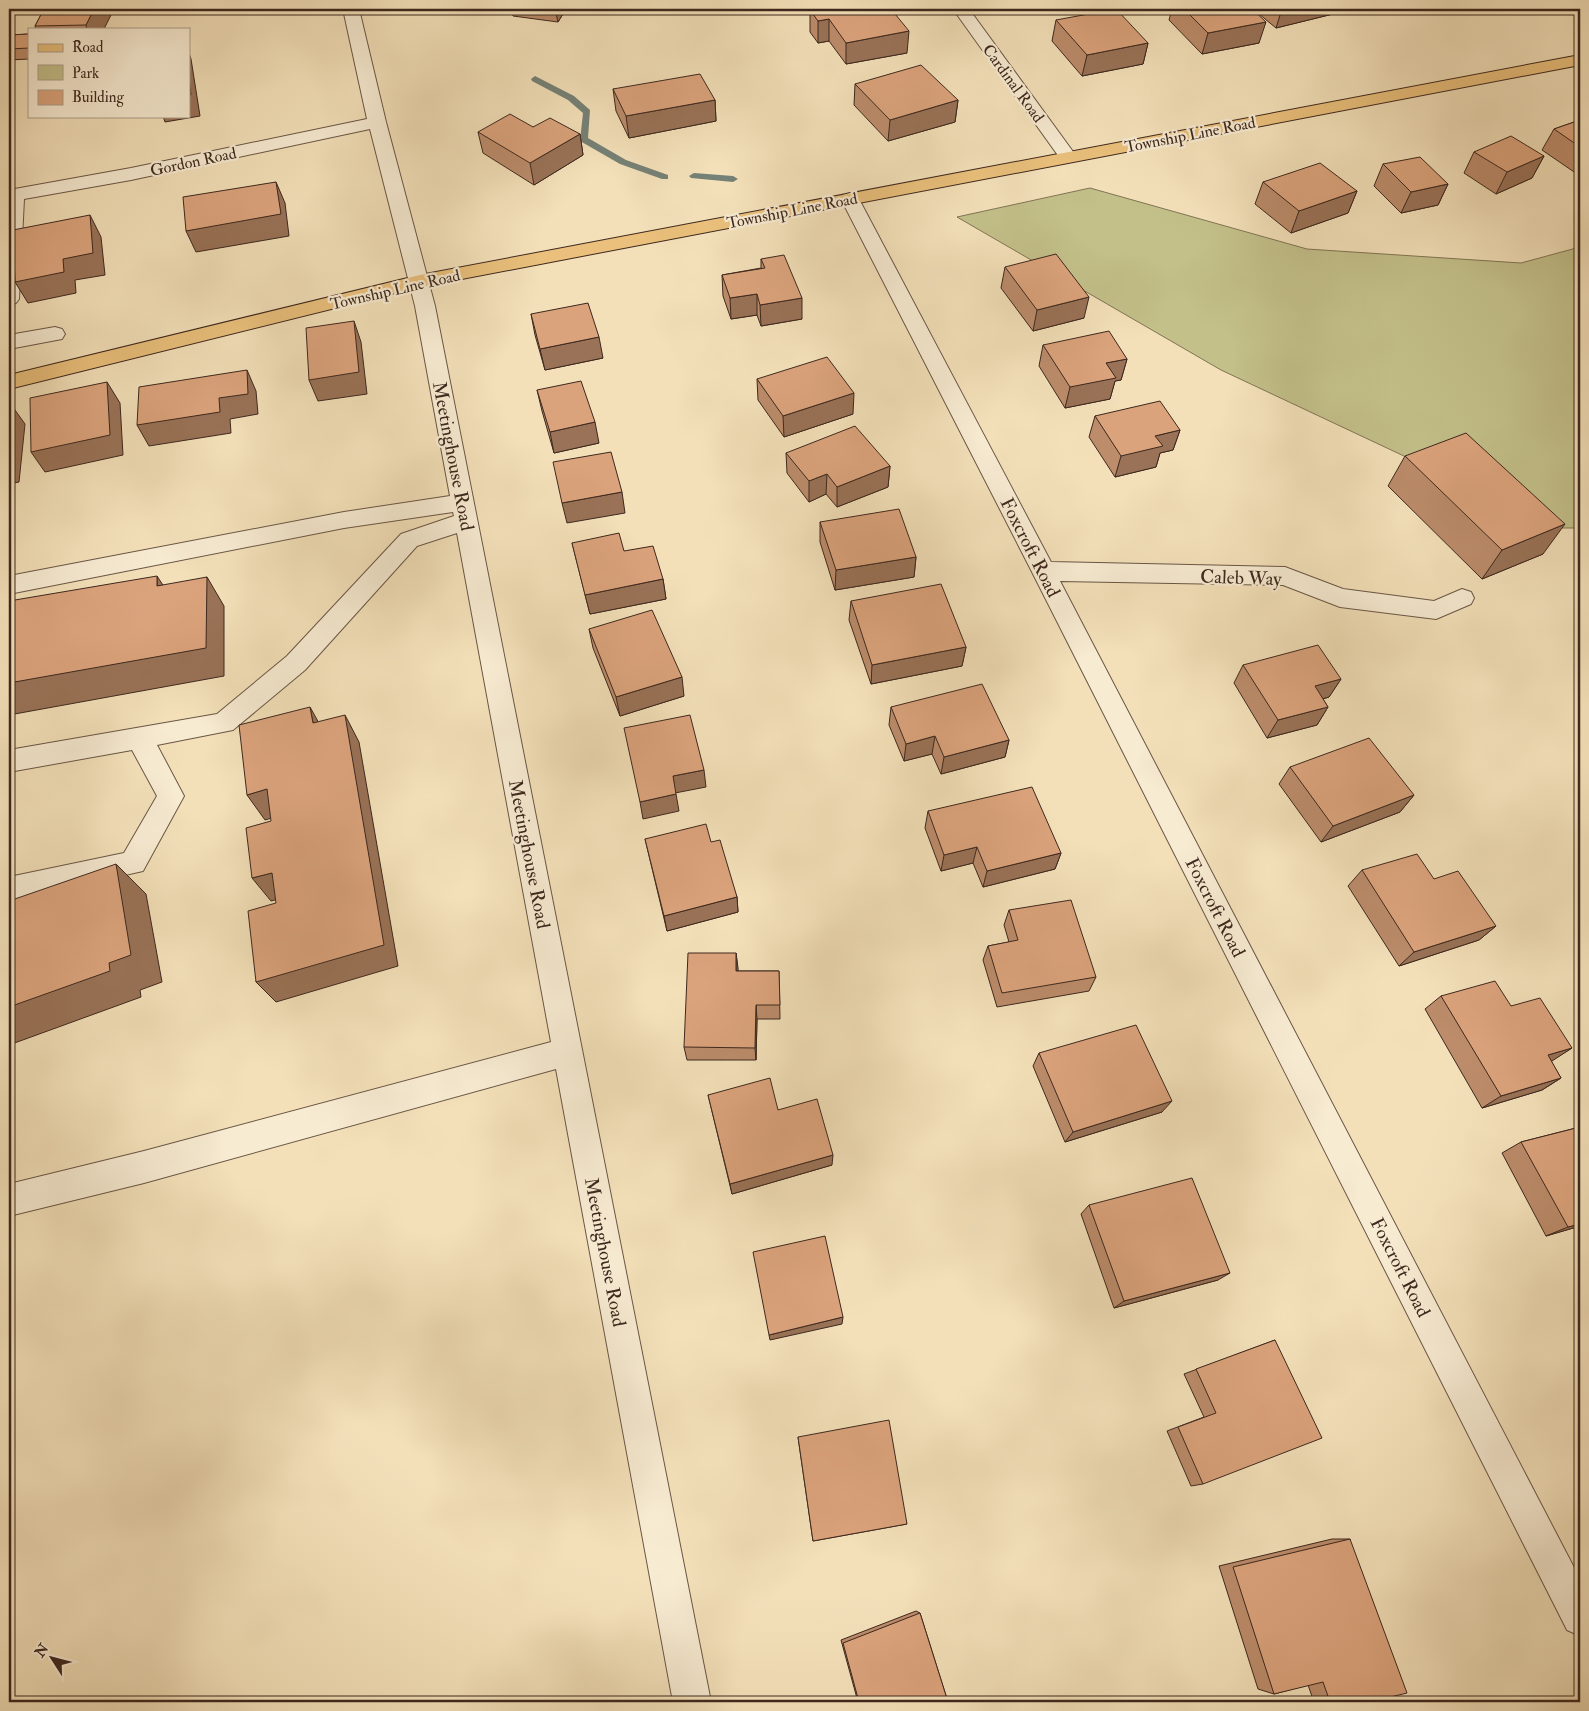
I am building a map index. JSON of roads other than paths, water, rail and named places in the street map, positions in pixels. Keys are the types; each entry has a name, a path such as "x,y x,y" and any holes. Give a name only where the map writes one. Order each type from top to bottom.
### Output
{"main road":[{"name":"Township Line Road","path":"9,382 420,281 1580,60"}],"street":[{"name":"Meetinghouse Road","path":"351,9 377,122 420,281 692,1702"},
{"name":"Cardinal Road","path":"960,9 1068,157"},
{"name":"Gordon Road","path":"12,196 131,174 377,122"},
{"path":"9,299 12,196"},
{"name":"Foxcroft Road","path":"850,199 1043,570 1580,1616"},
{"path":"9,342 55,334"},
{"path":"9,585 344,520 464,512"},
{"path":"9,761 224,723 296,663 410,540 464,512"},
{"name":"Caleb Way","path":"1043,570 1074,573 1285,576 1340,598 1436,610 1462,598"},
{"path":"9,889 133,863 171,796 139,738"},
{"path":"9,1200 144,1167 567,1052"}],"waterway":[{"path":"535,79 571,98 587,112 583,139 623,162 665,177"},
{"path":"694,176 733,179"}]}
